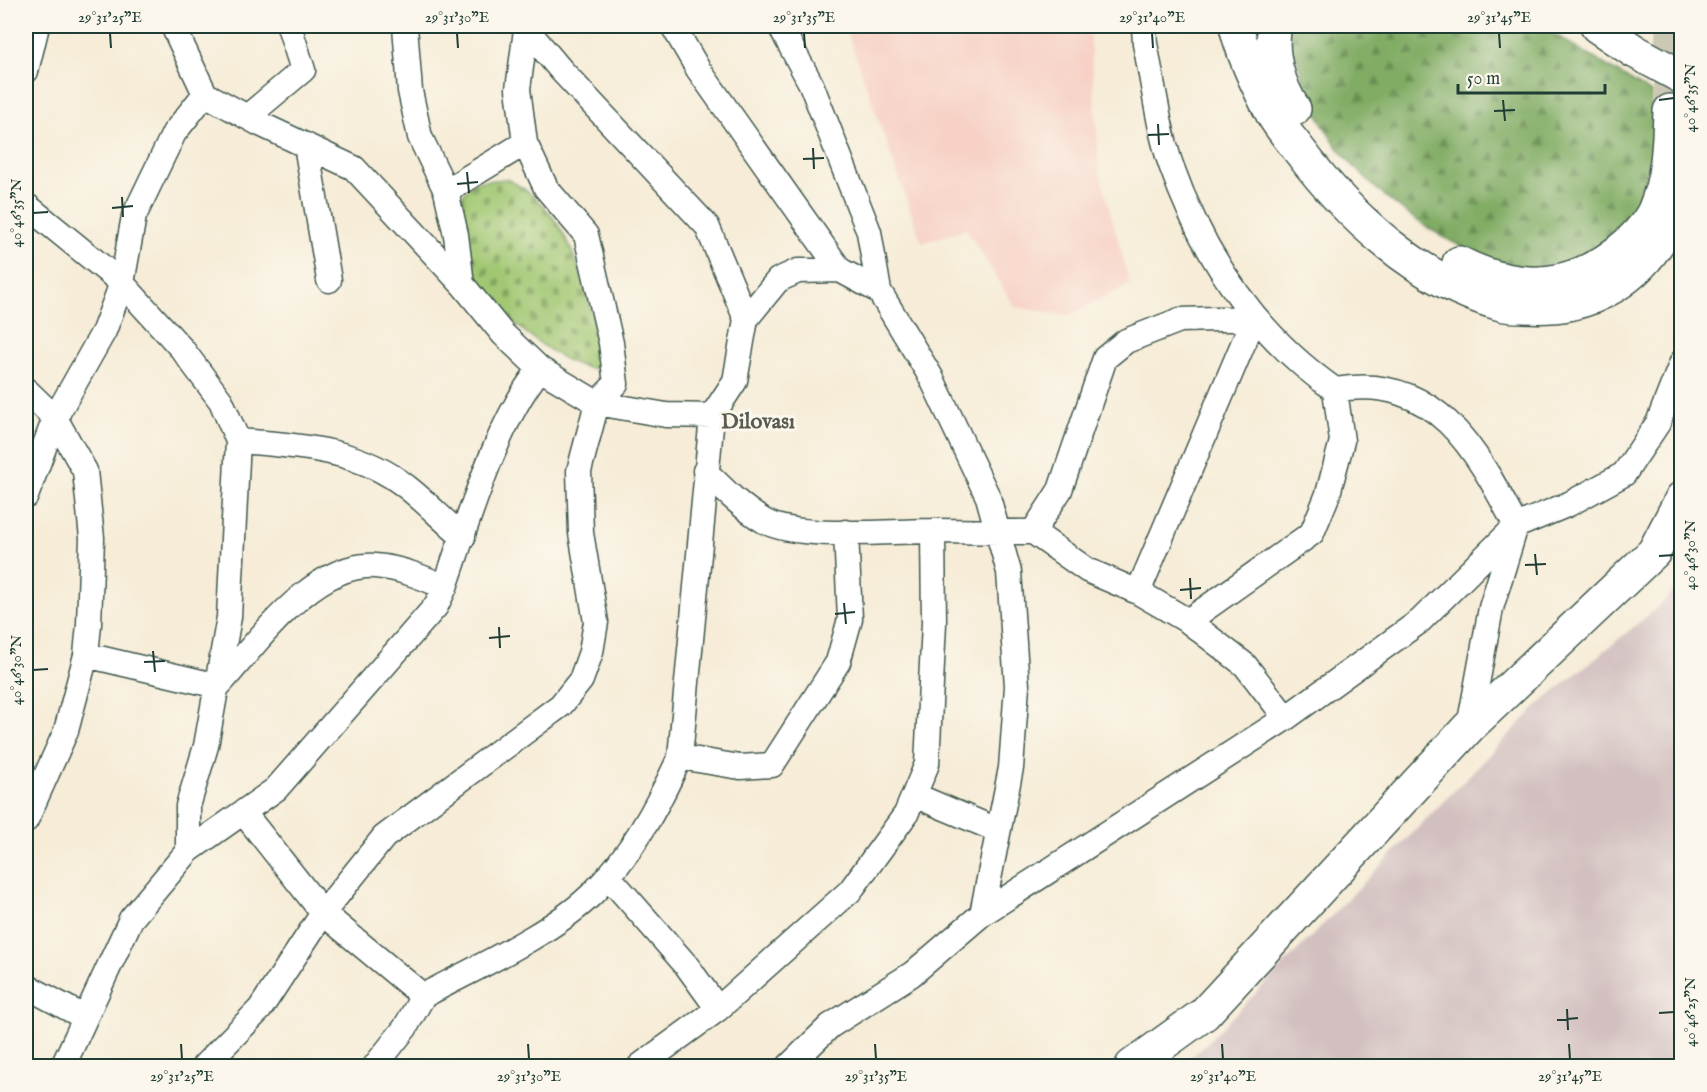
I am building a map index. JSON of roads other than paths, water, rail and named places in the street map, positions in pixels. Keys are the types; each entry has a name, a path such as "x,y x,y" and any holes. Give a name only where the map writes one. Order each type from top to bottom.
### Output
{"main road":[{"path":"1236,26 1273,114 1318,175 1352,212 1394,249 1454,286 1503,305 1557,308 1596,297 1628,277 1653,252 1670,222 1682,178"},
{"path":"1275,26 1275,58 1281,82 1292,106 1329,161 1374,207 1425,247 1485,276 1531,285 1568,280 1600,266 1630,242 1653,214 1664,184 1670,111"},
{"path":"1578,26 1635,51"},
{"path":"1598,26 1635,51 1682,77"},
{"path":"1132,1066 1204,1014 1469,727 1654,552 1682,498"}],"street":[{"path":"26,71 37,26"},
{"path":"173,26 205,94 247,117 354,168 462,284 503,334 540,369 597,403 666,416 711,416"},
{"path":"247,117 303,70 289,26"},
{"path":"405,26 410,91 420,137 446,191 456,235 462,284"},
{"path":"673,26 698,69 840,270 879,291"},
{"path":"780,26 811,84 869,232 879,291 931,377 988,497 1009,572 1017,686 1011,768 982,914"},
{"path":"1144,26 1145,44 1170,164 1216,264 1254,318 1309,372 1335,390 1353,387 1396,389 1436,411 1465,440 1492,482 1515,526 1491,608 1469,727"},
{"path":"525,28 706,226 746,319"},
{"path":"204,1066 260,1009 323,913 384,837 528,732 561,705 581,680 591,652 596,622 580,533 579,471 597,403 616,384 611,343 586,235 546,188 525,143 518,90 525,28"},
{"path":"26,496 55,418 104,331 122,283 134,216 174,133 205,94"},
{"path":"446,191 525,143"},
{"path":"306,145 329,280"},
{"path":"26,205 122,283 182,349 221,400 238,441 229,617 206,746 188,806 188,851"},
{"path":"375,1066 405,1028 423,996 539,932 590,896 634,843 663,794 680,757 711,416 735,381 746,319 778,280 798,271 840,270"},
{"path":"1033,532 1060,490 1105,358 1126,340 1180,320 1254,318"},
{"path":"1138,592 1254,318"},
{"path":"789,1066 830,1026 912,974 982,914 1286,718 1420,621 1515,526 1569,504 1624,474 1658,423 1682,362"},
{"path":"63,1066 131,919 188,851 276,789 436,606 506,424 540,369"},
{"path":"26,390 55,418 85,471 92,538 86,655 66,731 26,820"},
{"path":"1188,621 1312,533 1328,494 1342,441 1335,390"},
{"path":"238,441 326,449 364,461 407,487 463,537"},
{"path":"705,471 729,496 766,522 815,533 1033,532 1088,570 1138,592 1188,621 1245,665 1286,718"},
{"path":"640,1066 717,1009 850,891 906,814 927,764 934,623 933,531"},
{"path":"680,757 740,767 772,765 838,662 850,619 846,532"},
{"path":"218,687 294,602 340,570 373,566 408,571 445,587"},
{"path":"86,655 218,687"},
{"path":"914,795 997,830"},
{"path":"243,812 323,913 423,996"},
{"path":"608,876 687,966 717,1009"},
{"path":"26,986 84,1017"}],"tunnel":[{"path":"1670,111 1672,26"}],"district":[{"name":"Dilovası","path":"758,420"}]}
